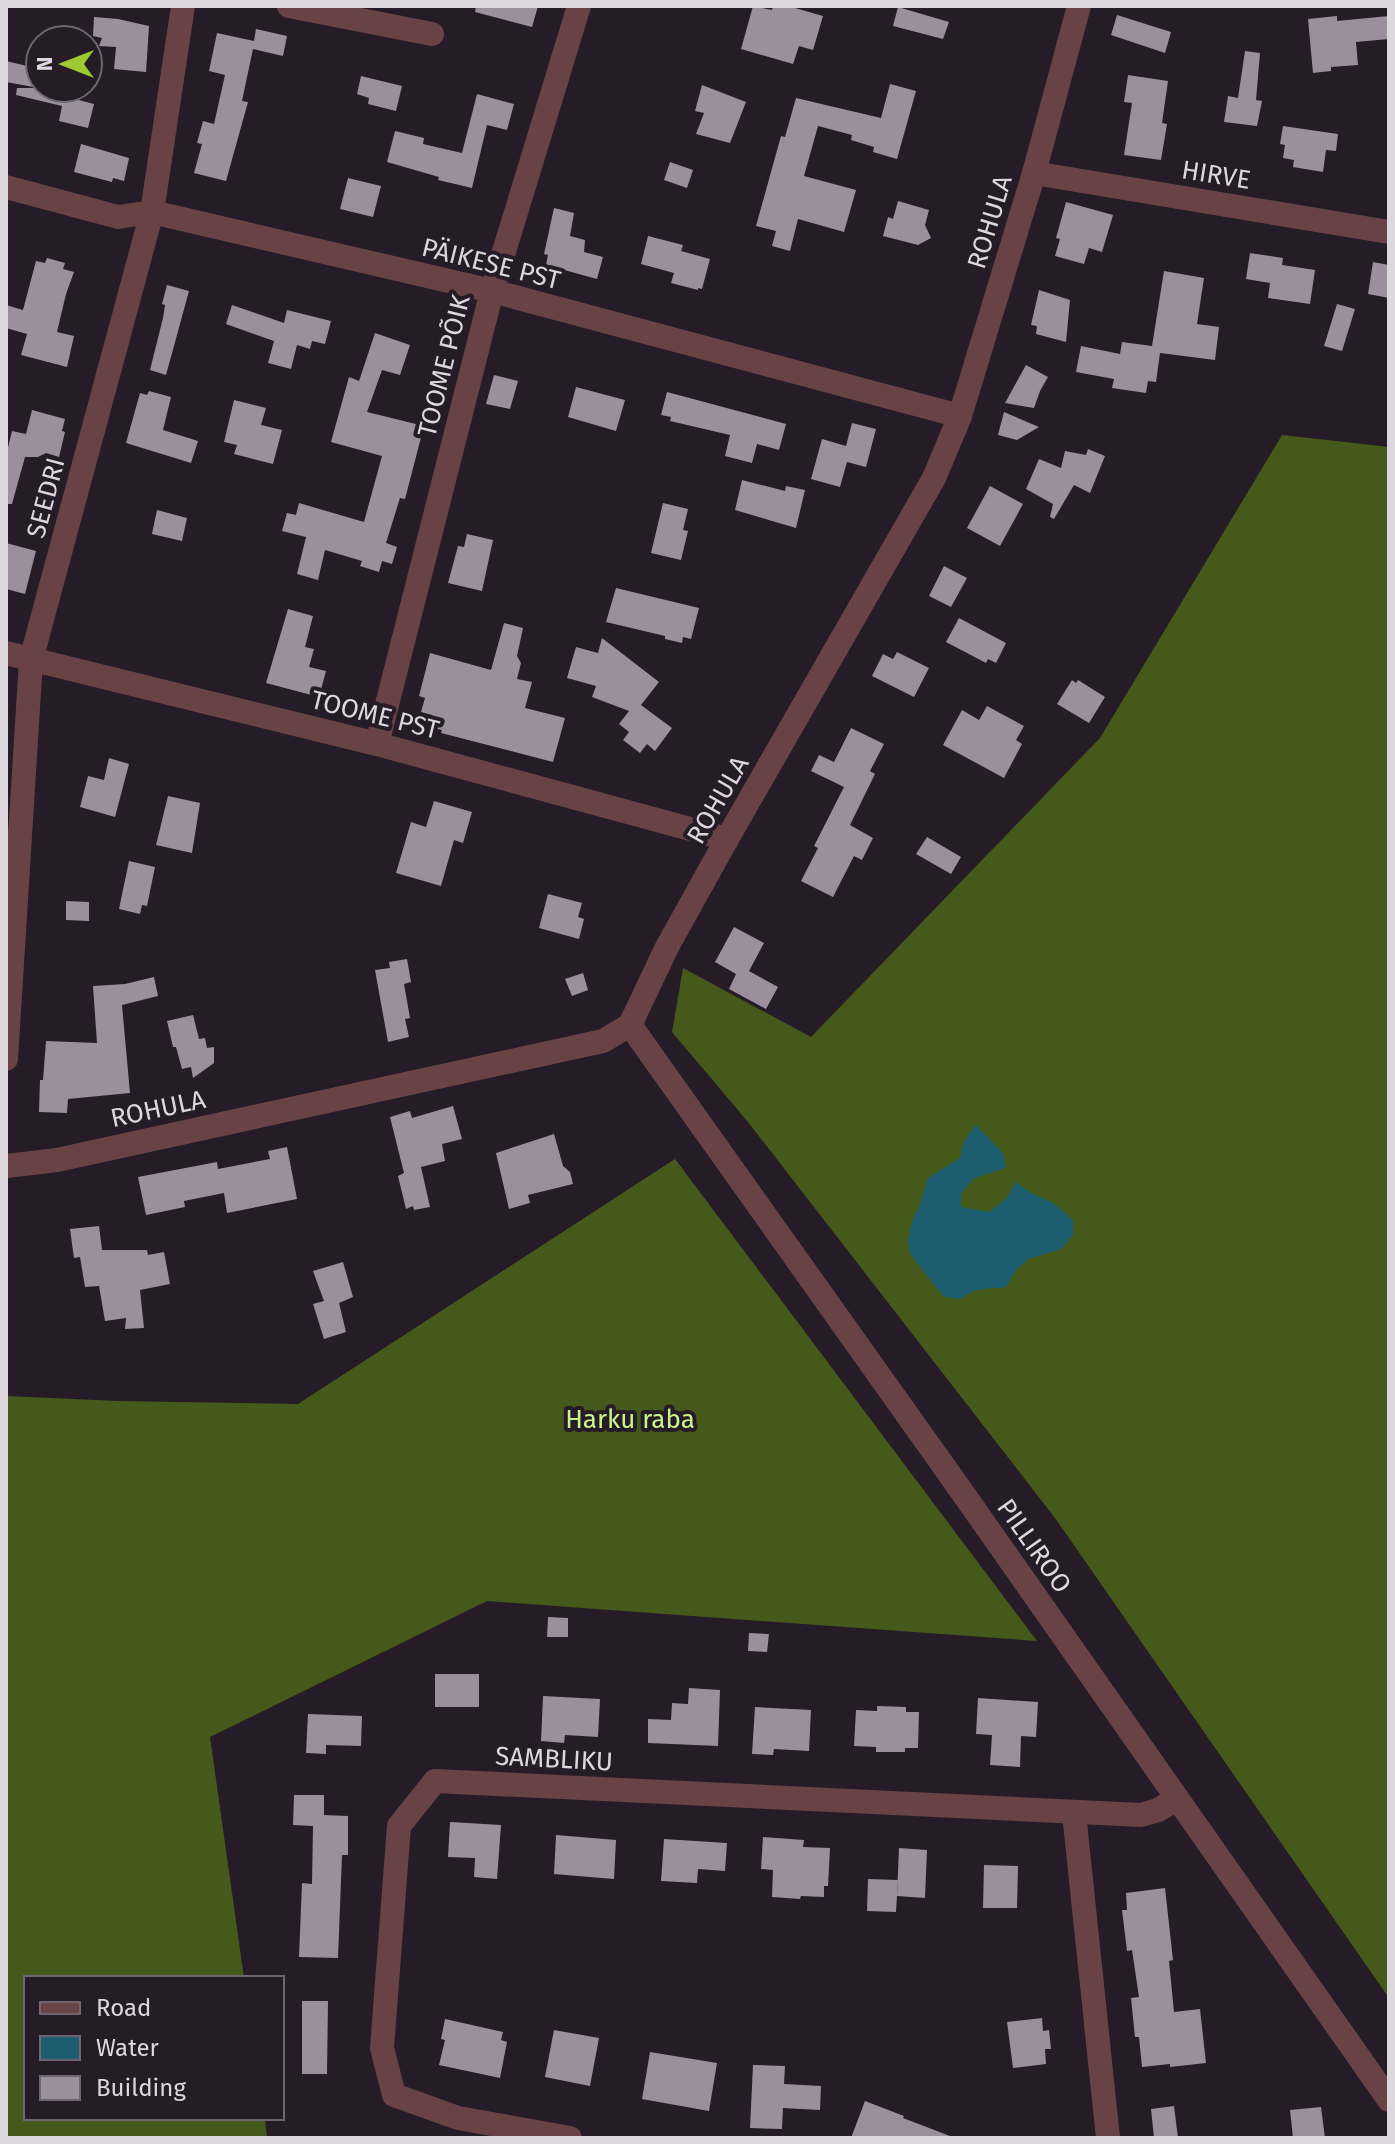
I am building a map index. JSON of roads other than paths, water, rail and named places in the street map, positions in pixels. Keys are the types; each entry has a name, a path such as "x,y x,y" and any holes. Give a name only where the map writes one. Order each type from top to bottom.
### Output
{"street":[{"name":"SEEDRI","path":"6,1059 31,660 152,212 183,6"},
{"path":"289,6 432,34"},
{"name":"TOOME PÕIK","path":"377,744 492,291 579,6"},
{"name":"ROHULA","path":"6,1166 57,1160 603,1041 630,1025 667,947 727,839 934,478 960,416 1034,173 1079,6"},
{"name":"HIRVE","path":"1034,173 1389,232"},
{"name":"PÄIKESE PST","path":"6,187 118,217 152,212 492,291 960,416"},
{"name":"TOOME PST","path":"6,653 377,744 727,839"},
{"name":"PILLIROO","path":"630,1025 871,1362 1389,2100"},
{"name":"SAMBLIKU","path":"570,2138 458,2118 394,2095 382,2048 399,1826 435,1781 1141,1815 1177,1799"},
{"path":"1074,1813 1108,2138"}],"water":[{"path":"976,1125 1003,1153 1006,1168 974,1178 961,1193 961,1207 989,1212 1006,1199 1016,1182 1053,1203 1073,1220 1073,1235 1061,1249 1028,1259 1016,1270 1006,1287 977,1290 960,1299 944,1297 910,1254 908,1240 928,1178 960,1158 964,1141"}],"park label":[{"name":"Harku raba","path":"630,1419"}]}
